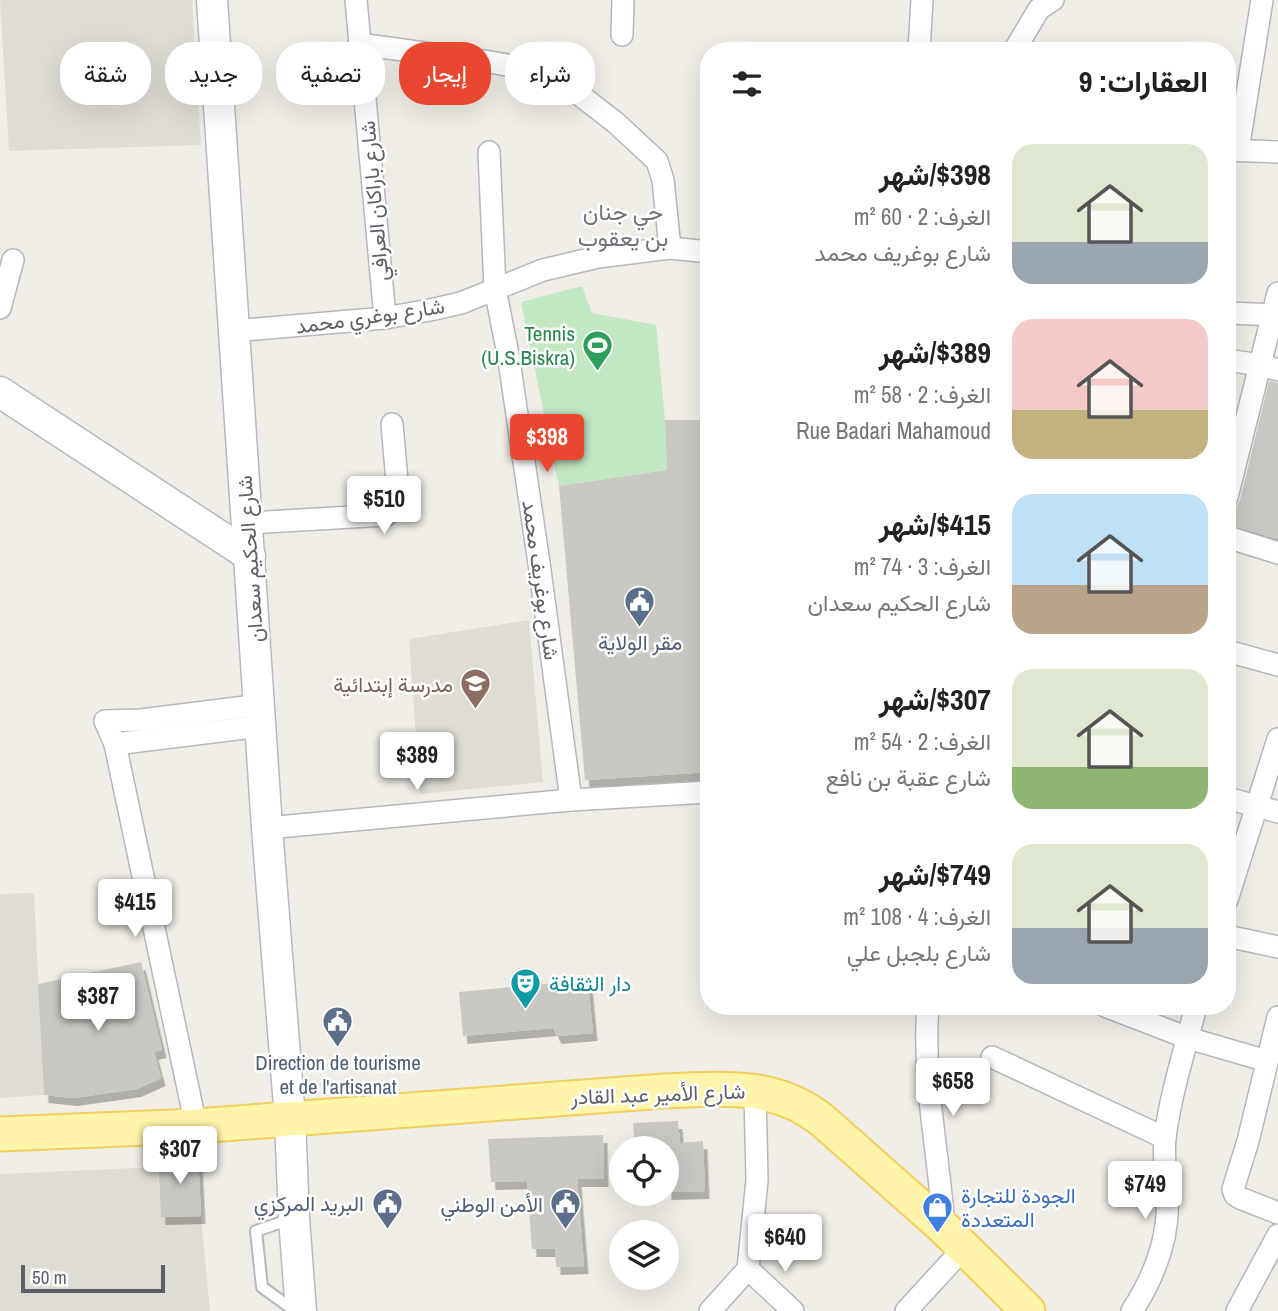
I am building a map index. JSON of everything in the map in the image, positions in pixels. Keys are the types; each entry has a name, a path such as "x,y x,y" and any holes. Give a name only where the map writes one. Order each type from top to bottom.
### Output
{"main road":[{"name":"شارع الأمير عبد القادر","path":"0,1134 196,1126 664,1091 729,1088 755,1090 805,1107 953,1238 1028,1311"}],"street":[{"name":"شارع الحكيم سعدان","path":"212,0 301,1311"},
{"name":"شارع باراكان العرافي","path":"356,0 359,42"},
{"path":"622,35 623,0"},
{"path":"920,42 922,0"},
{"path":"1019,42 1039,9 1053,0"},
{"path":"1236,130 1262,0"},
{"path":"385,48 490,62 535,70 558,78 617,122 657,161 663,180 670,248"},
{"name":"شارع باراكان العرافي","path":"365,105 385,317"},
{"path":"1236,150 1278,152"},
{"name":"شارع بوغريف محمد","path":"489,152 495,289 508,354 571,800"},
{"name":"شارع بوغري محمد","path":"233,331 385,317 461,303 543,270 598,257 670,248 700,251"},
{"path":"0,308 13,260"},
{"path":"1236,469 1269,368 1278,293"},
{"path":"1236,313 1275,315"},
{"path":"1236,362 1269,368"},
{"path":"0,392 250,556"},
{"path":"248,523 386,515 394,510 399,504 392,424"},
{"path":"1236,540 1278,553"},
{"path":"1236,653 1278,665"},
{"path":"196,1126 115,744 260,715"},
{"path":"1236,871 1278,739"},
{"path":"267,828 571,800 700,793"},
{"path":"1236,800 1278,812"},
{"path":"1236,938 1278,947"},
{"path":"906,1311 953,1238 941,1182 929,1101 928,1015"},
{"path":"1128,1015 1188,1038 1268,1061"},
{"path":"1132,1311 1159,1261 1166,1228 1168,1198 1163,1160 1170,1098 1194,1015"},
{"path":"1278,1017 1233,1189 1235,1195 1240,1198 1278,1213"},
{"path":"992,1056 1165,1138"},
{"path":"710,1311 748,1269 757,1180 755,1090"},
{"path":"1237,1311 1278,1236"},
{"path":"748,1269 793,1311"}],"lane":[{"path":"294,1219 256,1231 262,1287 295,1311"}],"shaded area":[{"path":"0,0 192,0 195,42 165,42 165,105 199,105 201,145 9,151"},
{"name":"مدرسة إبتدائية","path":"529,620 543,782 420,794 409,639"},
{"path":"34,893 44,1095 0,1098 0,894"},
{"path":"158,1167 161,1217 201,1216 210,1311 0,1311 0,1174"}],"green space":[{"name":"Tennis (U.S.Biskra)","path":"582,286 592,313 656,325 667,470 559,486 521,302"}],"building":[{"path":"1269,381 1278,383 1278,539 1236,527 1236,507"},
{"name":"مقر الولاية","path":"665,420 700,420 700,773 585,780 559,486 667,470"},
{"path":"141,962 162,1050 154,1052 161,1078 137,1089 73,1098 44,1095 38,984"},
{"name":"دار الثقافة","path":"588,980 593,1033 557,1036 553,1028 463,1036 459,992"},
{"path":"678,1121 680,1143 703,1141 705,1191 679,1192 679,1136 634,1136 633,1123"},
{"path":"603,1135 604,1179 577,1179 584,1266 556,1267 555,1249 532,1249 527,1181 491,1182 488,1139"},
{"path":"198,1155 201,1216 161,1217 158,1156"}],"place":[{"name":"Tennis (U.S.Biskra)","path":"598,372"},
{"name":"مقر الولاية","path":"640,629"},
{"name":"مدرسة إبتدائية","path":"476,711"},
{"name":"دار الثقافة","path":"526,1010"},
{"name":"Direction de tourisme et de l'artisanat","path":"338,1049"},
{"name":"البريد المركزي","path":"387,1230"},
{"name":"الأمن الوطني","path":"566,1231"},
{"name":"الجودة للتجارة المتعددة","path":"938,1234"}],"district":[{"name":"حي جنان بن يعقوب","path":"623,224"}]}
